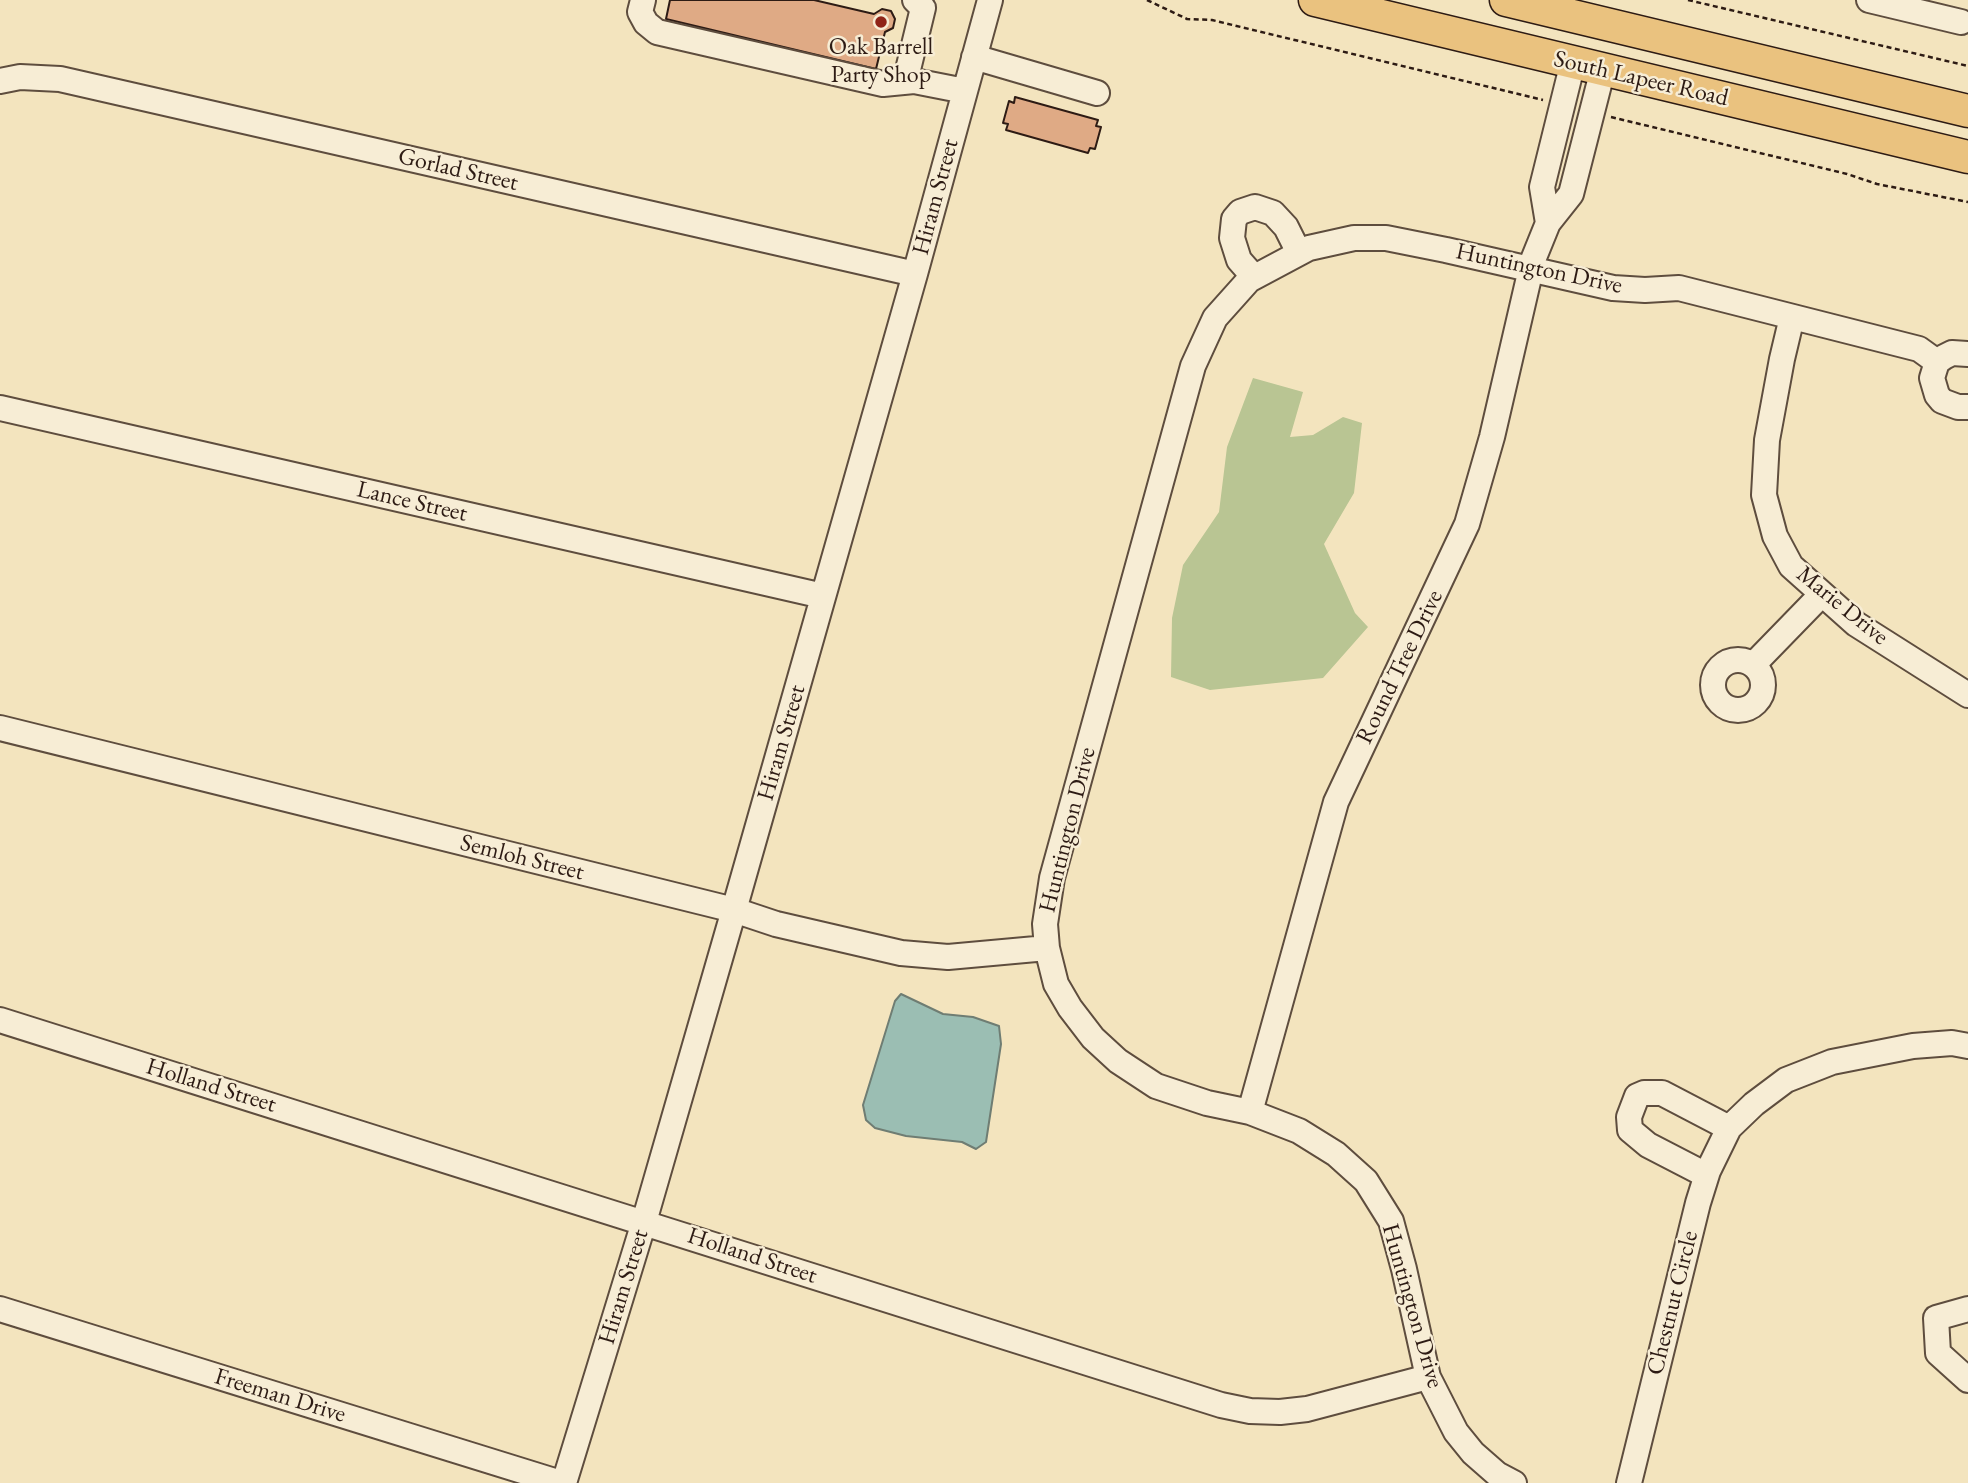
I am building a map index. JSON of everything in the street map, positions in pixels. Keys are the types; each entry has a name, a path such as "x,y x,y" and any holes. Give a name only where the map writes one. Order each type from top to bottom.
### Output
{"main road":[{"name":"South Lapeer Road","path":"1315,0 1359,5 1588,66 1968,157"},
{"name":"South Lapeer Road","path":"1506,0 1582,9 1968,111"}],"street":[{"path":"643,0 640,12 646,23 657,32 883,84 914,81 965,91"},
{"path":"905,82 923,8 915,0"},
{"name":"Hiram Street","path":"562,1483 644,1222 915,274 990,0"},
{"path":"1869,0 1961,22"},
{"path":"974,57 1097,93"},
{"name":"Round Tree Drive","path":"1250,1112 1336,802 1467,524 1492,437 1530,271 1548,223 1542,187 1588,66"},
{"name":"Gorlad Street","path":"0,80 20,76 60,79 915,274"},
{"path":"1254,277 1239,260 1232,238 1234,219 1240,212 1255,207 1273,213 1286,227 1299,253"},
{"name":"Huntington Drive","path":"1509,1482 1473,1453 1456,1432 1428,1377 1391,1221 1366,1181 1336,1154 1299,1131 1250,1112 1207,1103 1156,1087 1118,1061 1093,1038 1056,984 1047,948 1045,925 1052,878 1193,366 1215,318 1249,280 1309,248 1354,238 1386,238 1613,288 1679,288 1919,349 1937,362"},
{"name":"Marie Drive","path":"1792,317 1767,440 1764,495 1775,536 1791,566 1856,624 1968,695"},
{"path":"1968,354 1952,353 1937,362 1932,378 1937,395 1949,405 1968,407"},
{"name":"Lance Street","path":"0,408 823,596"},
{"path":"1754,664 1822,594"},
{"name":"Semloh Street","path":"0,728 734,910 776,924 901,953 948,957 1047,948"},
{"name":"Holland Street","path":"0,1020 1221,1405 1250,1411 1307,1409 1428,1377"},
{"name":"Chestnut Circle","path":"1629,1483 1706,1175 1729,1128 1754,1104 1786,1080 1832,1062 1913,1046 1952,1043 1968,1045"},
{"path":"1706,1175 1648,1145 1630,1130 1629,1117 1637,1096 1644,1093 1662,1093 1729,1128"},
{"name":"Freeman Drive","path":"0,1309 562,1483"},
{"path":"1968,1309 1936,1318 1938,1353 1968,1380"}],"path":[{"path":"1147,0 1187,19 1212,20 1554,103"},
{"path":"1688,0 1968,66"},
{"path":"1602,114 1847,174 1877,184 1968,202"}],"green space":[{"path":"1253,378 1303,392 1290,437 1313,435 1343,417 1362,423 1354,493 1324,544 1355,613 1368,627 1323,678 1210,690 1171,677 1172,618 1183,565 1219,512 1227,447"}],"water":[{"path":"901,994 943,1014 973,1017 999,1026 1001,1044 986,1142 976,1149 962,1142 906,1136 875,1128 866,1120 863,1105 895,1001"}],"building":[{"path":"670,0 814,0 874,14 882,9 891,11 895,19 893,28 885,32 876,69 666,19"},
{"path":"1015,97 1098,120 1096,126 1101,127 1095,149 1090,148 1088,153 1006,130 1008,124 1003,123 1009,101 1014,103"}],"place":[{"name":"Oak Barrell Party Shop","path":"881,22"}]}
